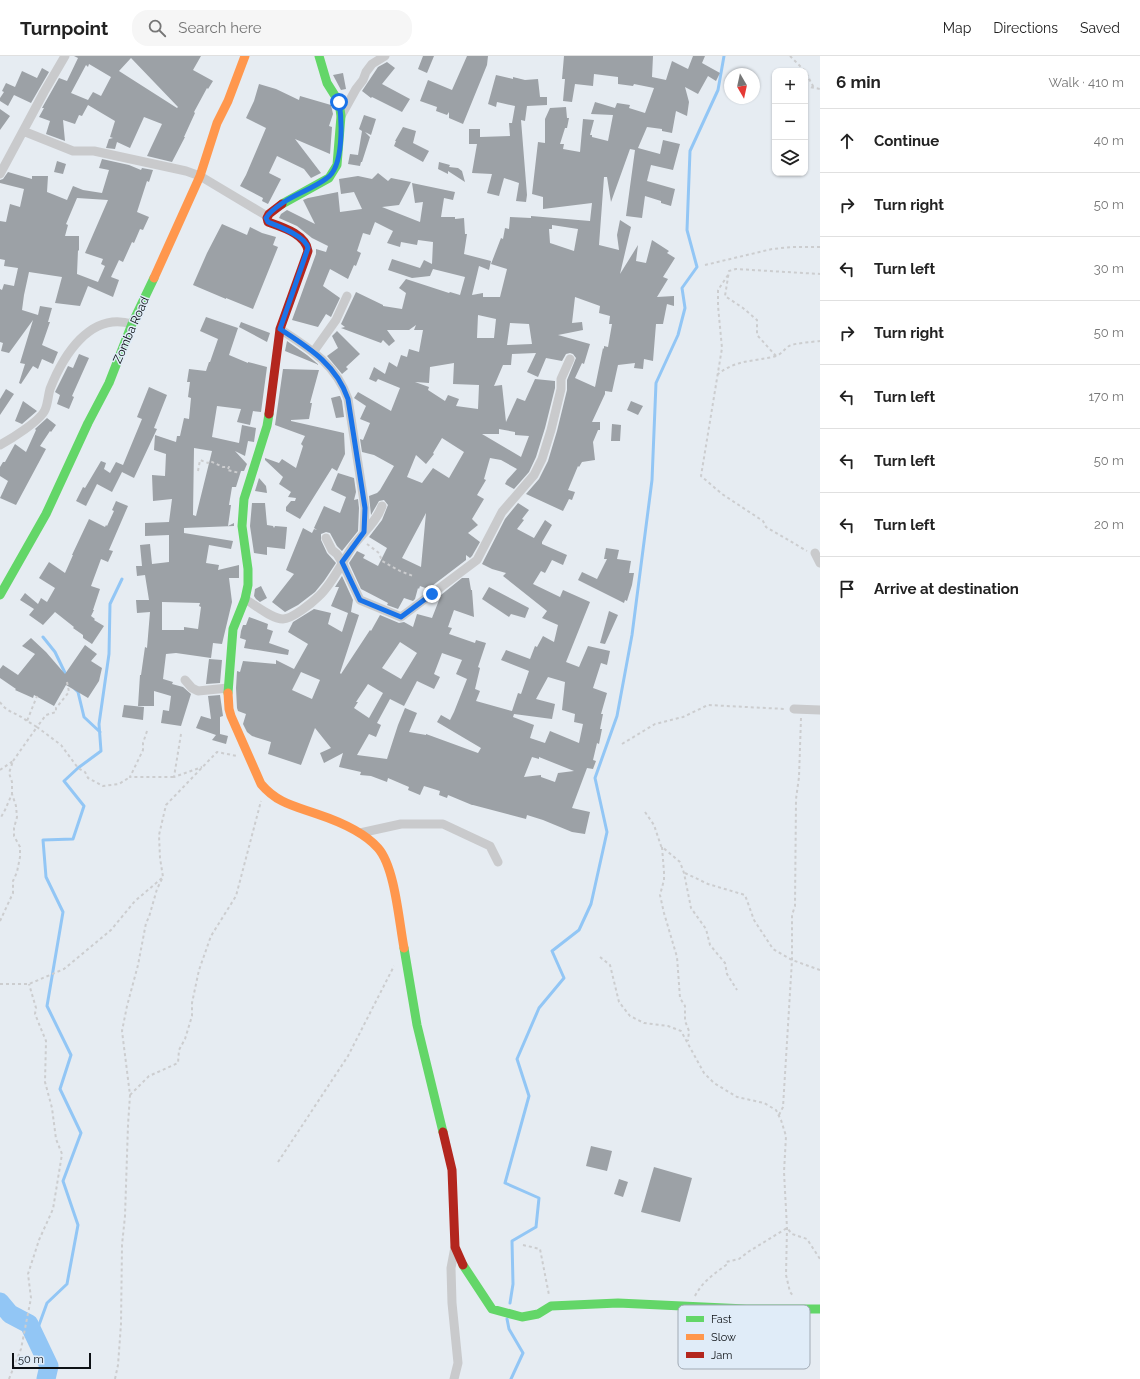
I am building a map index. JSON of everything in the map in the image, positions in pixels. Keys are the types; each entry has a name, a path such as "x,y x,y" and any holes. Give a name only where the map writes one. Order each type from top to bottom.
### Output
{"main road":[{"name":"Zomba Road","path":"0,595 46,514 88,423 109,383 132,324 200,176 217,123 228,101 245,56"},
{"path":"319,56 327,83 339,102 341,116 338,160 334,171 329,178 280,205 267,216 268,222 299,237 305,242 308,248 280,329 267,426 244,499 242,526 248,569 248,585 246,599 233,628 228,688 228,709 261,784 269,794 279,802 315,813 360,833 373,842 384,855 391,873 418,1025 452,1170 455,1247 475,1286 492,1309 522,1317 538,1314 551,1306 618,1303 678,1306"}],"street":[{"path":"0,174 65,56"},
{"path":"341,116 356,89 363,80 366,72 372,64 385,56"},
{"path":"22,132 73,151 94,151 186,171 200,176 267,216"},
{"path":"314,352 336,320 347,296"},
{"path":"0,446 25,429 45,410 50,390 62,363 72,347 99,325 109,322 122,321 132,324"},
{"path":"280,329 325,361 345,389 348,399 365,508 364,532"},
{"path":"326,538 332,550 337,554 342,562 360,600 401,617 477,560 502,512 534,475 542,459 561,389 561,379 570,359"},
{"path":"246,599 274,617 282,619 287,618 304,608 319,596 328,585 342,562 378,516 382,506"},
{"path":"815,553 820,563"},
{"path":"185,680 192,688 198,691 228,688"},
{"path":"797,709 820,710"},
{"path":"360,833 400,824 443,824 490,846 498,862"},
{"path":"454,1379 458,1363 452,1303 451,1268 455,1247"}],"path":[{"path":"790,56 806,71 814,88"},
{"path":"808,87 820,89"},
{"path":"705,265 772,249 820,247"},
{"path":"815,553 808,552 766,527 763,521 727,497 700,476 722,348 718,290 729,271 736,269 820,274"},
{"path":"728,275 725,296 757,320 757,335 776,356"},
{"path":"717,375 726,367 751,360 776,356 782,353 789,346 820,341"},
{"path":"198,471 200,460 208,463 210,461 223,467 229,467 227,470 240,473 248,483"},
{"path":"364,532 363,540 378,553 382,561 413,576"},
{"path":"0,921 13,893 13,881 17,872 20,857 20,847 14,836 14,828 17,817 16,806 12,794 12,782 9,773 13,761 37,727 46,715 56,712 56,708 69,692 67,682"},
{"path":"27,721 37,696"},
{"path":"0,702 4,708 22,717 61,745 78,768 85,772 88,778 103,786 119,784 130,777 143,750 143,743 147,731"},
{"path":"622,744 655,724 683,717 708,706 797,709 799,777 796,799 795,906 792,915 792,960 783,1107 779,1115"},
{"path":"174,777 180,734"},
{"path":"115,1379 118,1365 121,1324 122,1245 125,1216 130,1095 122,1032 138,965 146,923 157,889 163,877 159,835 166,805 217,752 250,759"},
{"path":"0,770 13,761"},
{"path":"130,777 174,777 202,767"},
{"path":"0,819 12,794"},
{"path":"130,1095 149,1076 178,1062 179,1050 185,1039 192,1016 192,1003 199,970 211,936 236,896 261,800"},
{"path":"645,812 654,825 661,846 664,880 660,895 677,957 680,998 686,1006 685,1021 689,1031 688,1043"},
{"path":"661,846 680,862 684,873 691,908 706,929 710,945 725,963 727,974 737,990"},
{"path":"684,873 708,884 745,895 754,920 773,949 792,960 820,970"},
{"path":"0,984 29,984 64,969 111,930 135,901 163,877"},
{"path":"278,1162 348,1056 404,948"},
{"path":"600,957 610,965 619,1002 630,1016 644,1023 668,1026 681,1031 704,1073 714,1083 737,1097 764,1103 776,1110 779,1115 786,1136 784,1172 787,1228 786,1275 790,1292 797,1301"},
{"path":"8,1379 21,1349 31,1298 28,1274 39,1240 53,1209 62,1154 56,1139 52,1108 45,1082 46,1041 35,1014 36,1008 29,984"},
{"path":"787,1228 792,1234 807,1239 820,1259"},
{"path":"690,1305 698,1290 708,1278 726,1265 726,1262 739,1259 787,1228"},
{"path":"523,1245 540,1249 551,1306"}],"building":[{"path":"74,56 201,56 193,70 213,81 208,89 207,88 194,112 195,113 185,137 172,162 147,156 162,124 144,117 130,148 117,142 115,149 106,148 109,139 113,138 110,137 115,121 88,105 82,116 79,115 75,124 63,120 65,141 46,134 50,121 39,117 44,108 42,108 59,78 67,81 78,58","holes":["131,58 178,107 177,108 119,71","89,64 111,77 101,96 93,92 88,100 71,93 86,65 88,67"]},
{"path":"423,56 434,56 427,73 418,69"},
{"path":"467,56 488,56 487,65 463,124 449,118 449,112 447,115 436,111 437,107 420,101 428,80 452,90"},
{"path":"564,56 653,56 652,77 666,80 672,61 688,69 693,56 705,56 702,63 720,73 716,81 708,76 698,94 685,87 689,102 687,116 676,111 672,133 662,131 662,129 647,127 638,148 660,154 663,140 680,144 673,170 651,165 647,181 675,189 671,206 645,196 642,218 626,216 635,150 630,149 611,202 607,177 604,177 599,245 619,250 617,235 620,220 631,227 620,274 638,245 636,261 646,263 652,240 669,251 667,253 675,258 663,277 668,279 657,297 674,296 674,306 667,304 663,324 656,324 653,361 644,359 643,369 634,368 635,363 618,365 612,392 605,391 592,422 600,422 600,430 598,430 593,442 595,460 582,462 579,467 578,466 568,490 575,492 572,500 569,499 563,511 526,494 539,479 548,461 567,390 567,380 576,358 570,353 566,354 562,361 546,358 538,377 527,372 536,353 512,354 511,365 503,365 494,386 502,385 506,422 517,398 525,401 535,379 555,381 555,388 545,428 536,457 529,472 514,489 505,484 517,469 501,460 490,458 484,479 486,480 477,495 484,499 472,519 478,525 468,533 480,542 472,556 470,558 466,555 466,560 428,589 420,586 415,599 413,601 404,598 398,609 387,605 388,603 361,589 349,563 357,551 365,555 363,558 378,566 387,548 369,537 382,520 388,505 384,500 379,501 371,515 369,496 380,490 394,466 374,455 362,452 360,439 363,440 370,423 360,419 366,406 354,398 358,392 391,411 400,388 378,379 376,382 369,379 374,367 385,374 389,362 397,367 401,355 407,357 409,349 419,352 423,330 414,330 416,325 409,330 387,330 395,341 389,346 383,340 381,343 341,328 345,327 341,324 356,292 383,306 402,309 406,293 399,288 406,279 449,293 460,295 465,277 433,269 430,276 412,278 388,270 392,259 420,268 424,260 432,264 433,242 418,240 417,245 401,242 400,247 387,243 393,231 375,222 370,235 363,233 357,251 361,253 356,266 354,265 348,279 330,269 323,286 340,298 331,317 326,314 318,327 292,320 316,254 316,249 326,252 328,246 312,238 297,226 279,218 281,214 287,210 315,224 303,200 338,192 340,212 362,209 354,192 341,194 339,179 358,176 372,179 378,173 388,181 391,178 411,182 399,205 382,207 420,222 423,202 415,203 412,183 455,192 453,200 444,198 441,217 455,217 455,219 464,218 465,234 467,234 464,254 491,261 489,270 479,266 472,295 483,293 483,297 500,297 507,269 491,264 501,238 503,239 505,228 509,229 510,217 531,218 531,216 590,221 592,203 543,209 543,197 532,194 538,142 545,143 545,119 550,108 566,107 567,118 569,118 567,128 565,128 560,144 564,144 563,149 580,152 583,119 594,120 590,135 592,135 592,137 608,141 613,115 591,114 595,102 615,108 617,103 630,105 629,108 645,113 654,88 634,84 633,86 618,84 618,77 594,74 593,86 575,84 572,102 563,101 565,79 562,79","holes":["552,225 578,229 574,251 550,243 549,229 552,229","575,297 600,306 599,313 610,316 609,324 612,324 608,347 604,346 604,349 603,348 595,387 575,378 582,363 584,364 590,344 558,335 583,330 582,322 572,323","478,315 496,319 494,338 477,338","510,323 529,324 532,344 507,345","454,363 453,384 479,385 478,409 456,406 459,399 448,395 445,401 428,390 429,387 415,382 429,383 430,367","499,429 515,432 515,435 529,436 521,457 482,434 499,434","442,438 464,452 449,478 433,468 422,483 407,477 416,455 426,464 434,454 433,453","426,513 421,567 402,558"]},
{"path":"387,62 395,68 382,84 410,99 402,112 372,97 371,98 362,91 378,67"},
{"path":"42,68 49,72 31,103 14,95 8,106 0,101 0,98 4,92 2,91 6,83 15,87 22,71 37,78"},
{"path":"343,73 346,89 341,90 333,75"},
{"path":"496,75 513,79 513,77 525,80 538,79 540,97 547,97 547,105 527,106 525,121 521,120 527,195 526,202 516,201 519,183 504,178 499,196 487,193 492,174 472,173 477,144 469,144 469,129 480,129 480,137 510,136 509,123 512,123 515,106 497,102 496,107 488,104"},
{"path":"259,84 276,89 299,100 300,96 331,105 333,114 329,126 332,127 330,154 295,139 321,173 311,178 304,169 277,156 269,173 281,179 268,204 262,201 263,198 240,186 266,128 246,118 254,101"},
{"path":"0,109 10,116 0,130"},
{"path":"364,115 376,119 371,135 365,132 370,137 360,166 348,164 350,154 358,155 362,131 359,129"},
{"path":"403,127 416,131 413,143 429,151 423,162 394,146 395,141"},
{"path":"102,159 129,165 141,170 142,168 153,170 149,182 147,181 137,212 149,217 143,230 140,229 134,243 132,242 123,262 119,260 111,277 119,280 113,297 88,286 80,306 55,303 62,277 29,272 22,310 38,315 40,306 52,308 48,322 50,322 42,345 58,352 53,364 42,359 38,369 33,366 21,384 19,383 25,364 20,363 33,320 9,353 1,351 3,343 0,342 0,289 2,290 4,284 14,286 18,268 4,266 5,260 0,259 0,221 6,222 10,204 20,207 24,189 0,183 0,180 3,179 8,172 32,179 32,176 48,176 47,192 67,200 73,186 83,190 102,193 109,170 99,168","holes":["77,198 108,200 85,253 103,259 101,264 105,266 98,282 77,274 79,236 65,236 68,225 66,224"]},
{"path":"57,161 66,164 63,174 54,172"},
{"path":"439,162 450,165 449,167 458,168 462,171 465,182 448,171 448,174 438,169"},
{"path":"222,224 247,235 250,227 262,233 276,237 273,245 278,247 253,309 193,285"},
{"path":"206,317 238,328 229,355 248,363 267,367 261,412 253,411 250,425 237,422 241,409 217,406 212,437 239,443 242,425 256,428 254,442 248,441 245,456 235,451 247,464 244,471 241,471 236,487 232,487 228,526 234,523 234,526 184,528 184,533 233,541 231,549 209,545 206,563 219,565 218,570 239,565 239,578 229,578 232,602 222,644 213,643 211,658 176,653 166,654 163,679 173,682 172,684 183,687 191,694 181,726 161,723 163,710 169,711 171,696 154,691 154,706 138,706 140,675 145,647 147,648 150,612 137,613 136,600 149,600 145,575 137,576 136,566 142,566 140,545 150,544 152,564 169,562 169,535 145,536 145,523 169,522 172,499 153,501 152,475 165,476 166,454 154,450 155,435 176,442 177,436 180,436 184,418 189,419 191,398 188,397 190,382 187,382 189,369 206,371 218,339 200,331","holes":["194,448 212,451 196,516 193,515","162,602 200,603 199,606 201,607 198,629 184,627 184,630 162,630"]},
{"path":"241,322 270,333 267,342 239,327"},
{"path":"337,331 360,354 346,367 348,369 342,374 327,356 338,348 332,336"},
{"path":"287,341 307,355 319,365 285,351"},
{"path":"79,354 89,358 72,396 74,397 69,409 57,404 60,395 55,392 68,366 73,368"},
{"path":"283,369 319,370 310,403 312,403 309,419 291,421 344,433 345,454 337,471 332,468 300,519 286,511 286,507 291,501 295,501 296,498 288,497 291,492 279,484 283,477 265,460 265,458 279,463 282,459 296,468 303,446 301,444 305,436 275,425"},
{"path":"149,387 167,395 154,428 157,429 134,478 122,472 112,492 97,484 86,506 76,501 83,487 85,488 101,461 106,463 104,469 110,473 116,462 123,465 142,419 137,417"},
{"path":"6,389 14,394 0,415 0,399"},
{"path":"340,396 344,417 336,418 331,398"},
{"path":"23,401 37,411 22,424 15,421"},
{"path":"631,401 643,406 638,415 627,410"},
{"path":"47,418 56,425 40,446 46,449 16,505 0,498 8,481 0,476 0,467 3,462 5,462 15,444 26,452 36,430 35,429"},
{"path":"612,424 621,425 620,441 611,441"},
{"path":"338,473 354,478 356,492 354,500 358,499 359,508 358,531 342,551 337,546 330,533 326,532 321,534 321,540 327,553 336,563 315,592 298,605 285,612 272,602 294,574 286,570 303,528 312,533 314,529 317,530 314,528 324,506 340,513 346,497 331,490"},
{"path":"259,478 266,486 267,493 255,491"},
{"path":"116,501 128,506 109,550 113,551 108,562 101,559 91,586 100,589 91,616 95,619 94,620 104,626 92,644 83,638 83,635 55,612 43,625 29,615 34,609 20,600 25,593 38,604 41,598 47,602 55,588 39,578 49,562 65,573 89,519 105,527 106,525 107,526 114,511 112,510"},
{"path":"252,503 265,503 267,525 273,526 274,528 275,526 287,527 285,549 267,547 267,555 254,553 250,526"},
{"path":"518,503 529,510 517,529 534,538 545,520 552,525 542,544 567,555 563,565 552,560 545,573 541,571 533,584 560,597 563,590 590,602 566,662 579,667 588,646 610,651 607,665 601,663 593,688 607,693 601,714 603,714 599,744 597,743 593,760 596,761 593,769 587,768 572,808 590,812 585,834 572,832 527,815 526,819 472,805 448,795 447,798 439,795 440,791 424,786 420,795 408,790 409,787 388,778 387,782 371,776 360,775 361,772 339,767 343,753 324,763 320,753 331,748 315,728 301,765 268,754 271,742 252,736 247,732 243,724 246,714 238,711 237,708 237,671 240,672 243,661 276,664 276,660 294,669 308,644 288,632 293,622 314,609 331,613 328,624 342,632 348,613 331,606 339,587 335,587 342,576 353,600 351,612 359,615 340,673 341,674 370,630 371,631 380,615 399,623 404,622 413,627 417,614 432,618 441,595 462,578 469,578 472,590 474,617 454,610 448,627 452,628 449,634 475,643 476,640 486,643 478,667 480,668 475,689 480,691 476,701 512,711 518,693 521,694 529,671 501,660 506,650 530,659 535,646 537,647 543,636 554,642 558,625 542,618 547,611 503,576 506,573 482,564 505,519","holes":["400,642 417,653 401,679 382,668","442,653 462,660 456,674 467,679 454,712 450,720 441,715 437,722 481,748 478,753 426,734 409,732 417,713 405,708 387,759 357,755 369,734 376,737 381,725 377,723 390,699 404,706 417,681 434,689 440,677 434,674","301,672 320,680 312,699 292,690","548,677 565,682 562,710 575,714 574,722 583,724 579,743 550,731 545,743 530,738 534,725 513,717 514,714 552,719 555,704 536,699","368,684 383,693 369,718 354,708 358,702 356,702","532,757 539,759 539,757 574,771 558,773 555,782 541,777 541,775 524,777"]},
{"path":"606,548 619,550 617,559 631,561 629,573 634,573 632,585 627,601 625,600 624,603 578,580 582,572 597,579 607,559 604,559"},
{"path":"261,586 267,598 260,602 254,596 255,589"},
{"path":"489,587 529,608 525,618 511,614 509,617 482,599"},
{"path":"609,611 618,615 605,644 600,643"},
{"path":"249,617 268,624 267,629 273,631 269,643 289,650 288,655 244,648 246,640 240,638 241,631 243,625 246,625"},
{"path":"31,638 46,652 65,674 85,645 97,654 91,661 102,668 99,681 88,698 66,685 54,706 34,695 33,698 15,690 16,689 0,678 0,669 3,665 18,675 35,654 22,646"},
{"path":"209,659 222,660 220,683 206,684"},
{"path":"220,695 223,716 220,717 220,734 228,736 226,744 212,740 216,735 196,728 201,716 211,719 208,696"},
{"path":"124,705 144,707 143,720 122,717"},
{"path":"591,1146 612,1151 607,1171 586,1166"},
{"path":"654,1167 692,1178 680,1222 641,1212"},
{"path":"619,1179 628,1182 623,1197 614,1194"}],"waterway":[{"path":"510,1303 513,1284 512,1241 536,1227 539,1198 505,1183 529,1096 517,1059 539,1008 564,978 552,951 579,930 591,904 607,832 595,778 617,716 632,635 652,480 656,383 678,335 685,308 682,288 697,267 687,230 690,151 718,90 724,56"},
{"path":"35,1336 47,1303 67,1284 78,1225 63,1181 81,1133 60,1089 71,1055 47,1006 63,912 46,877 43,840 73,839 84,806 64,781 78,768 101,751 99,724 109,654 110,604 122,579"},
{"path":"43,637 55,652 67,677"},
{"path":"75,689 78,692 84,717 100,732"},
{"path":"0,1302 10,1314 29,1324 49,1366 46,1379"},
{"path":"507,1319 509,1329 523,1353 511,1379"}],"traffic: fast":[{"path":"282,204 329,178 337,165 341,116 339,102 327,83 319,56"},
{"path":"0,595 46,514 88,423 109,383 132,324 154,278"},
{"path":"228,693 233,629 245,599 248,585 248,569 242,526 244,499 267,426 269,414"},
{"path":"404,948 417,1025 443,1132"},
{"path":"463,1265 492,1309 522,1317 538,1314 551,1306 618,1303 678,1306"},
{"path":"810,1309 820,1309"}],"traffic: slow":[{"path":"154,278 200,176 217,123 228,101 245,56"},
{"path":"228,693 231,716 261,784 273,796 286,803 350,827 365,836 378,848 389,868 396,895 404,948"}],"traffic: jam":[{"path":"269,414 280,329 308,251 303,240 298,236 286,229 268,222 267,218 269,214 282,204"},
{"path":"443,1132 452,1170 455,1247 463,1265"}],"route":[{"path":"339,102 341,116 339,148 337,165 334,171 329,178 280,205 266,218 268,222 299,237 305,242 308,248 280,329 325,361 345,389 348,399 365,508 364,532 342,562 360,600 401,617 432,594"}]}
